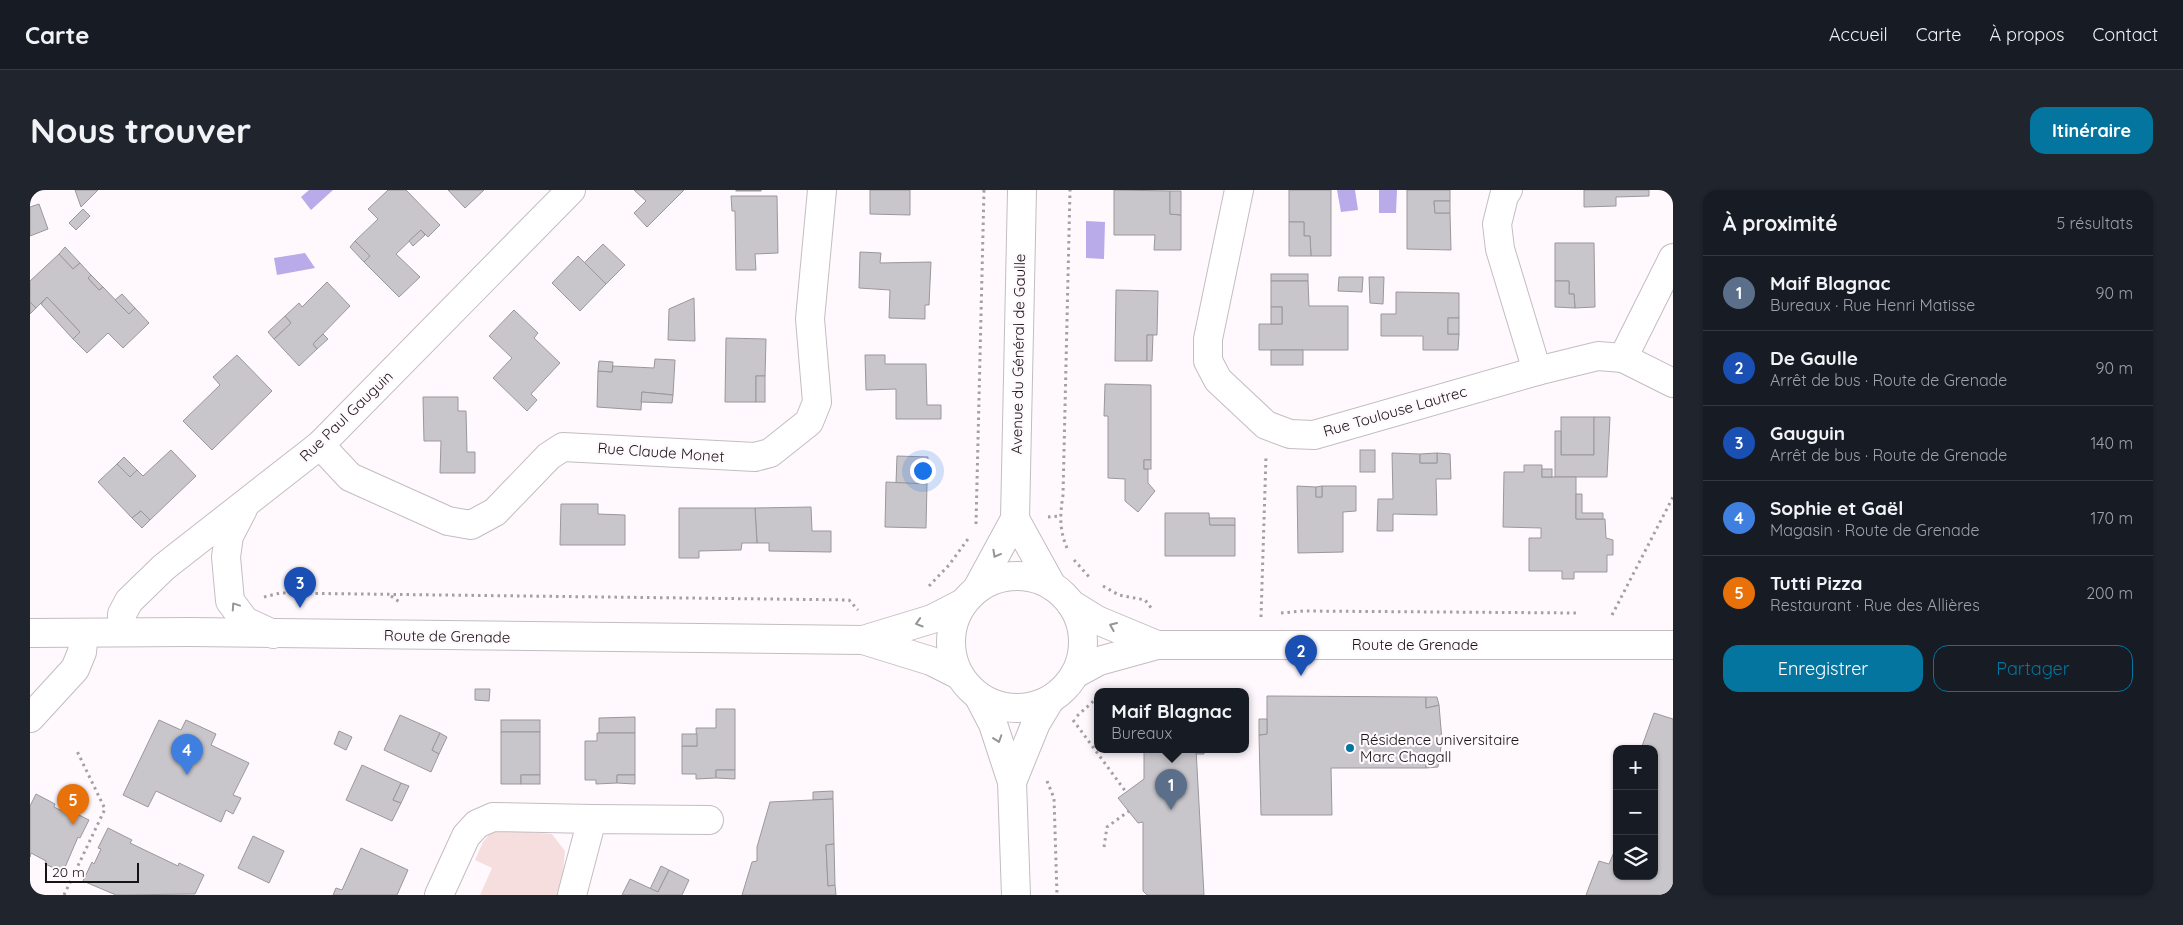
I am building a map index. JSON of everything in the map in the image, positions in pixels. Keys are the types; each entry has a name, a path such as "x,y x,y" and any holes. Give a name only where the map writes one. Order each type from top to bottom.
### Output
{"street":[{"name":"Rue Paul Gauguin","path":"122,632 122,614 129,601 164,567 320,445 571,190"},
{"name":"Rue Claude Monet","path":"320,445 350,477 448,521 471,524 495,512 549,456 563,447 755,457 770,453 809,422 817,402 810,319 822,190"},
{"name":"Avenue du Général de Gaulle","path":"970,596 1015,519 1022,190"},
{"name":"Rue Toulouse Lautrec","path":"1239,190 1208,339 1208,361 1218,380 1266,425 1290,434 1314,435 1537,371 1598,356 1623,358"},
{"path":"1508,190 1504,196 1497,224 1500,249 1537,371"},
{"path":"1673,258 1623,358 1673,383"},
{"path":"244,506 229,536 226,557 230,601 245,621 273,634"},
{"path":"1012,782 1036,723 1050,700 1068,684 1074,674 1081,657 1083,638 1079,620 1015,519"},
{"path":"864,628 932,619 994,580 1014,576 1034,578 1097,620 1157,645"},
{"path":"970,596 954,620 951,638 952,657 959,675 968,687 992,704 1006,708 1036,706 1050,700"},
{"path":"864,628 959,675"},
{"name":"Route de Grenade","path":"30,632 273,634 864,628"},
{"path":"30,718 74,669 82,652 84,633"},
{"path":"1074,674 1099,661 1157,645"},
{"name":"Route de Grenade","path":"1157,645 1673,645"},
{"path":"980,697 993,724 1012,782 1016,895"},
{"path":"439,895 466,836 477,824 493,817 709,820"},
{"path":"572,895 592,819"}],"path":[{"path":"976,524 984,190"},
{"path":"1068,550 1061,534 1060,516 1063,495 1070,190"},
{"path":"1261,645 1266,425"},
{"path":"1608,621 1673,497"},
{"path":"1043,518 1060,516"},
{"path":"926,589 949,565 967,540"},
{"path":"1072,558 1091,579 1119,595 1145,600 1155,614"},
{"path":"280,593 391,596 849,600 864,628"},
{"path":"1278,613 1303,611 1583,613"},
{"path":"1603,613 1621,613"},
{"path":"1262,615 1270,614"},
{"path":"1073,719 1094,748"},
{"path":"64,895 105,808 76,749"},
{"path":"1098,753 1126,792"},
{"path":"1047,781 1054,798 1058,895"},
{"path":"1104,847 1107,827 1129,811"}],"shaded area":[{"path":"309,190 333,190 311,210 301,197"},
{"path":"1337,190 1355,190 1358,210 1341,212"},
{"path":"1379,190 1397,190 1396,213 1379,213"},
{"path":"1086,221 1105,222 1104,259 1086,258"},
{"path":"305,253 315,268 277,275 274,258"},
{"path":"494,829 552,834 565,851 563,873 557,895 480,895 492,868 475,860 483,842"}],"building":[{"path":"75,190 98,190 81,207"},
{"path":"388,190 406,190 440,225 428,237 421,230 396,254 420,277 399,297 364,262 370,256 355,241 378,219 368,209"},
{"path":"448,190 484,190 465,208"},
{"path":"634,190 684,190 647,227 634,213 646,201"},
{"path":"761,190 761,191 736,191"},
{"path":"870,190 910,190 910,215 870,214"},
{"path":"1114,190 1170,191 1170,214 1181,215 1181,250 1154,250 1155,235 1114,235"},
{"path":"1289,190 1331,190 1331,256 1311,256 1310,236 1304,236 1304,222 1289,222"},
{"path":"1407,190 1450,190 1450,201 1434,201 1435,213 1450,213 1451,250 1407,249"},
{"path":"1584,190 1649,190 1649,196 1616,197 1616,206 1584,207"},
{"path":"1170,191 1181,191 1181,215 1170,214"},
{"path":"731,196 777,196 778,253 755,254 756,270 736,270 735,211 732,211"},
{"path":"1434,201 1450,201 1450,213 1435,213"},
{"path":"39,204 48,229 30,236 30,207"},
{"path":"83,209 90,216 76,230 69,223"},
{"path":"1289,222 1304,222 1304,236 1310,236 1311,256 1289,256"},
{"path":"421,230 425,235 413,246 409,241"},
{"path":"355,241 370,256 364,262 350,247"},
{"path":"1555,243 1594,243 1595,307 1575,308 1574,294 1569,294 1569,281 1555,281"},
{"path":"603,244 625,265 606,284 584,263"},
{"path":"65,247 80,263 73,269 59,254"},
{"path":"860,252 881,253 880,263 931,262 929,305 925,305 925,319 889,318 890,290 859,288"},
{"path":"59,254 73,269 80,263 91,275 88,278 99,290 103,287 129,314 135,308 149,323 123,348 108,333 87,353 73,339 80,332 47,297 36,308 30,302 30,281"},
{"path":"578,256 606,284 580,311 552,283"},
{"path":"1271,274 1308,274 1308,281 1271,281"},
{"path":"91,275 103,287 99,290 88,278"},
{"path":"1339,277 1363,277 1362,292 1338,291"},
{"path":"1369,277 1384,277 1383,304 1370,303"},
{"path":"1271,281 1308,281 1309,306 1348,306 1348,350 1259,350 1259,324 1282,324 1282,307 1271,307"},
{"path":"1555,281 1569,281 1569,294 1574,294 1575,308 1555,307"},
{"path":"327,282 350,306 313,344 317,349 299,366 274,339 291,323 285,316 299,303 302,307"},
{"path":"1116,290 1158,291 1157,335 1147,335 1147,361 1115,361"},
{"path":"1396,292 1459,293 1459,318 1448,318 1448,334 1459,334 1458,350 1423,350 1423,336 1381,336 1381,314 1396,314"},
{"path":"122,294 135,308 129,314 115,300"},
{"path":"47,297 80,332 73,339 41,304"},
{"path":"694,298 695,341 668,340 669,309"},
{"path":"30,302 36,308 30,314"},
{"path":"1271,307 1282,307 1282,324 1271,324"},
{"path":"514,310 538,333 534,338 560,363 531,394 537,400 527,411 493,378 512,358 489,336"},
{"path":"285,316 291,323 274,339 268,332"},
{"path":"1448,318 1459,318 1459,334 1448,334"},
{"path":"323,334 328,339 317,349 313,344"},
{"path":"1147,335 1153,335 1152,361 1147,361"},
{"path":"726,338 766,339 765,376 756,376 756,402 725,402"},
{"path":"1271,350 1303,350 1303,365 1271,365"},
{"path":"237,355 272,391 212,450 183,421 220,385 213,377"},
{"path":"865,355 885,355 885,364 926,364 927,405 941,405 941,419 896,419 896,389 866,390"},
{"path":"655,359 675,360 673,395 642,392 641,410 597,407 598,371 612,372 613,366 654,368"},
{"path":"599,361 613,362 612,372 598,371"},
{"path":"756,376 765,376 765,402 756,402"},
{"path":"1105,384 1151,385 1151,460 1144,460 1144,469 1148,469 1148,483 1155,491 1138,512 1125,501 1125,479 1108,478 1108,416 1104,416"},
{"path":"642,392 673,395 672,403 641,402"},
{"path":"423,397 458,397 458,411 466,411 467,452 475,452 475,473 440,473 441,441 424,441"},
{"path":"1561,417 1594,417 1594,455 1561,455"},
{"path":"1594,417 1610,417 1607,477 1555,477 1555,431 1561,431 1561,455 1594,455"},
{"path":"171,450 196,476 150,520 141,511 132,518 98,482 117,464 130,477 137,470 143,476"},
{"path":"1360,450 1375,450 1375,472 1360,472"},
{"path":"1392,453 1420,454 1420,463 1437,463 1437,453 1450,454 1451,479 1436,479 1437,515 1393,514 1393,531 1377,531 1378,499 1393,499"},
{"path":"1437,453 1437,463 1420,463 1420,454"},
{"path":"897,456 928,457 927,484 896,483"},
{"path":"124,457 137,470 130,477 117,464"},
{"path":"1144,460 1151,460 1151,469 1144,469"},
{"path":"1524,465 1542,465 1542,477 1576,477 1576,519 1605,519 1606,538 1613,540 1613,555 1607,555 1607,572 1574,572 1574,579 1562,579 1562,571 1529,571 1529,538 1541,538 1541,528 1503,527 1504,472 1524,472"},
{"path":"1542,469 1552,469 1552,477 1542,477"},
{"path":"886,482 927,484 926,528 885,527"},
{"path":"1297,486 1316,487 1316,497 1322,497 1322,486 1356,486 1356,511 1343,512 1343,552 1298,553"},
{"path":"1322,486 1322,497 1316,497 1316,487"},
{"path":"1576,494 1582,494 1582,513 1603,513 1603,519 1576,519"},
{"path":"561,504 598,504 598,514 625,515 625,545 560,545"},
{"path":"811,507 812,531 831,531 831,552 769,551 769,543 757,543 755,508"},
{"path":"679,508 755,508 757,543 742,543 741,550 699,551 699,558 679,558"},
{"path":"141,511 150,520 142,528 132,518"},
{"path":"1165,513 1209,513 1210,525 1235,525 1235,556 1165,556"},
{"path":"1209,518 1235,518 1235,525 1210,525"},
{"path":"475,689 490,689 489,701 475,700"},
{"name":"Résidence universitaire Marc Chagall","path":"1267,696 1426,697 1426,708 1439,705 1442,741 1439,759 1426,756 1426,768 1331,768 1332,815 1261,815 1259,735 1267,734"},
{"path":"1426,697 1437,697 1439,705 1426,708"},
{"path":"716,709 735,709 735,770 716,770 716,778 696,779 696,774 682,774 682,746 697,746 696,728 716,728"},
{"path":"1654,713 1673,719 1673,895 1586,895 1599,861 1609,864 1613,854 1613,880 1658,880 1658,745 1642,745"},
{"path":"400,715 440,733 432,750 439,754 431,772 384,750"},
{"path":"635,717 635,733 599,733 599,718"},
{"path":"1259,719 1267,719 1267,734 1259,735"},
{"path":"159,720 181,730 186,720 216,734 211,745 249,763 233,795 241,798 233,814 226,810 221,822 156,791 148,807 123,795"},
{"path":"501,720 540,720 540,732 501,732"},
{"path":"339,731 352,737 346,750 334,744"},
{"path":"501,732 540,732 540,775 521,775 521,784 501,784"},
{"path":"440,733 447,737 439,754 432,750"},
{"path":"597,733 635,733 635,775 617,775 617,783 596,784 596,780 585,780 585,741 597,741"},
{"path":"682,734 697,734 697,746 682,746"},
{"path":"1144,753 1196,753 1204,895 1147,895 1143,891 1143,822 1138,823 1118,798 1144,779"},
{"path":"1426,756 1439,759 1438,767 1426,768"},
{"path":"362,765 401,783 393,800 401,803 392,821 346,800"},
{"path":"716,770 735,770 735,779 716,778"},
{"path":"521,775 540,775 540,784 521,784"},
{"path":"617,775 635,775 635,784 617,783"},
{"path":"401,783 409,786 401,803 393,800"},
{"path":"833,791 833,799 813,800 813,792"},
{"path":"36,794 55,804 54,807 68,814 69,810 89,820 80,838 78,837 63,872 45,864 46,861 31,853 30,857 30,806"},
{"path":"833,799 834,844 826,845 828,886 835,885 836,895 742,895 752,862 757,861 757,847 770,802"},
{"path":"108,828 132,840 130,843 178,866 179,863 204,875 195,894 116,895 83,881 92,862 94,864 101,849 98,848"},
{"path":"253,836 284,851 269,883 238,868"},
{"path":"834,844 835,885 828,886 826,845"},
{"path":"361,848 408,870 397,895 333,895 336,888 342,890"},
{"path":"661,866 669,870 658,892 650,889"},
{"path":"669,870 689,880 682,895 622,895 630,879 658,892"}],"place":[{"name":"Gauguin","path":"300,608"},
{"name":"De Gaulle","path":"1301,676"},
{"name":"Résidence universitaire Marc Chagall","path":"1350,748"},
{"name":"Sophie et Gaël","path":"187,775"},
{"name":"Maif Blagnac","path":"1171,810"},
{"name":"Tutti Pizza","path":"73,825"}]}
